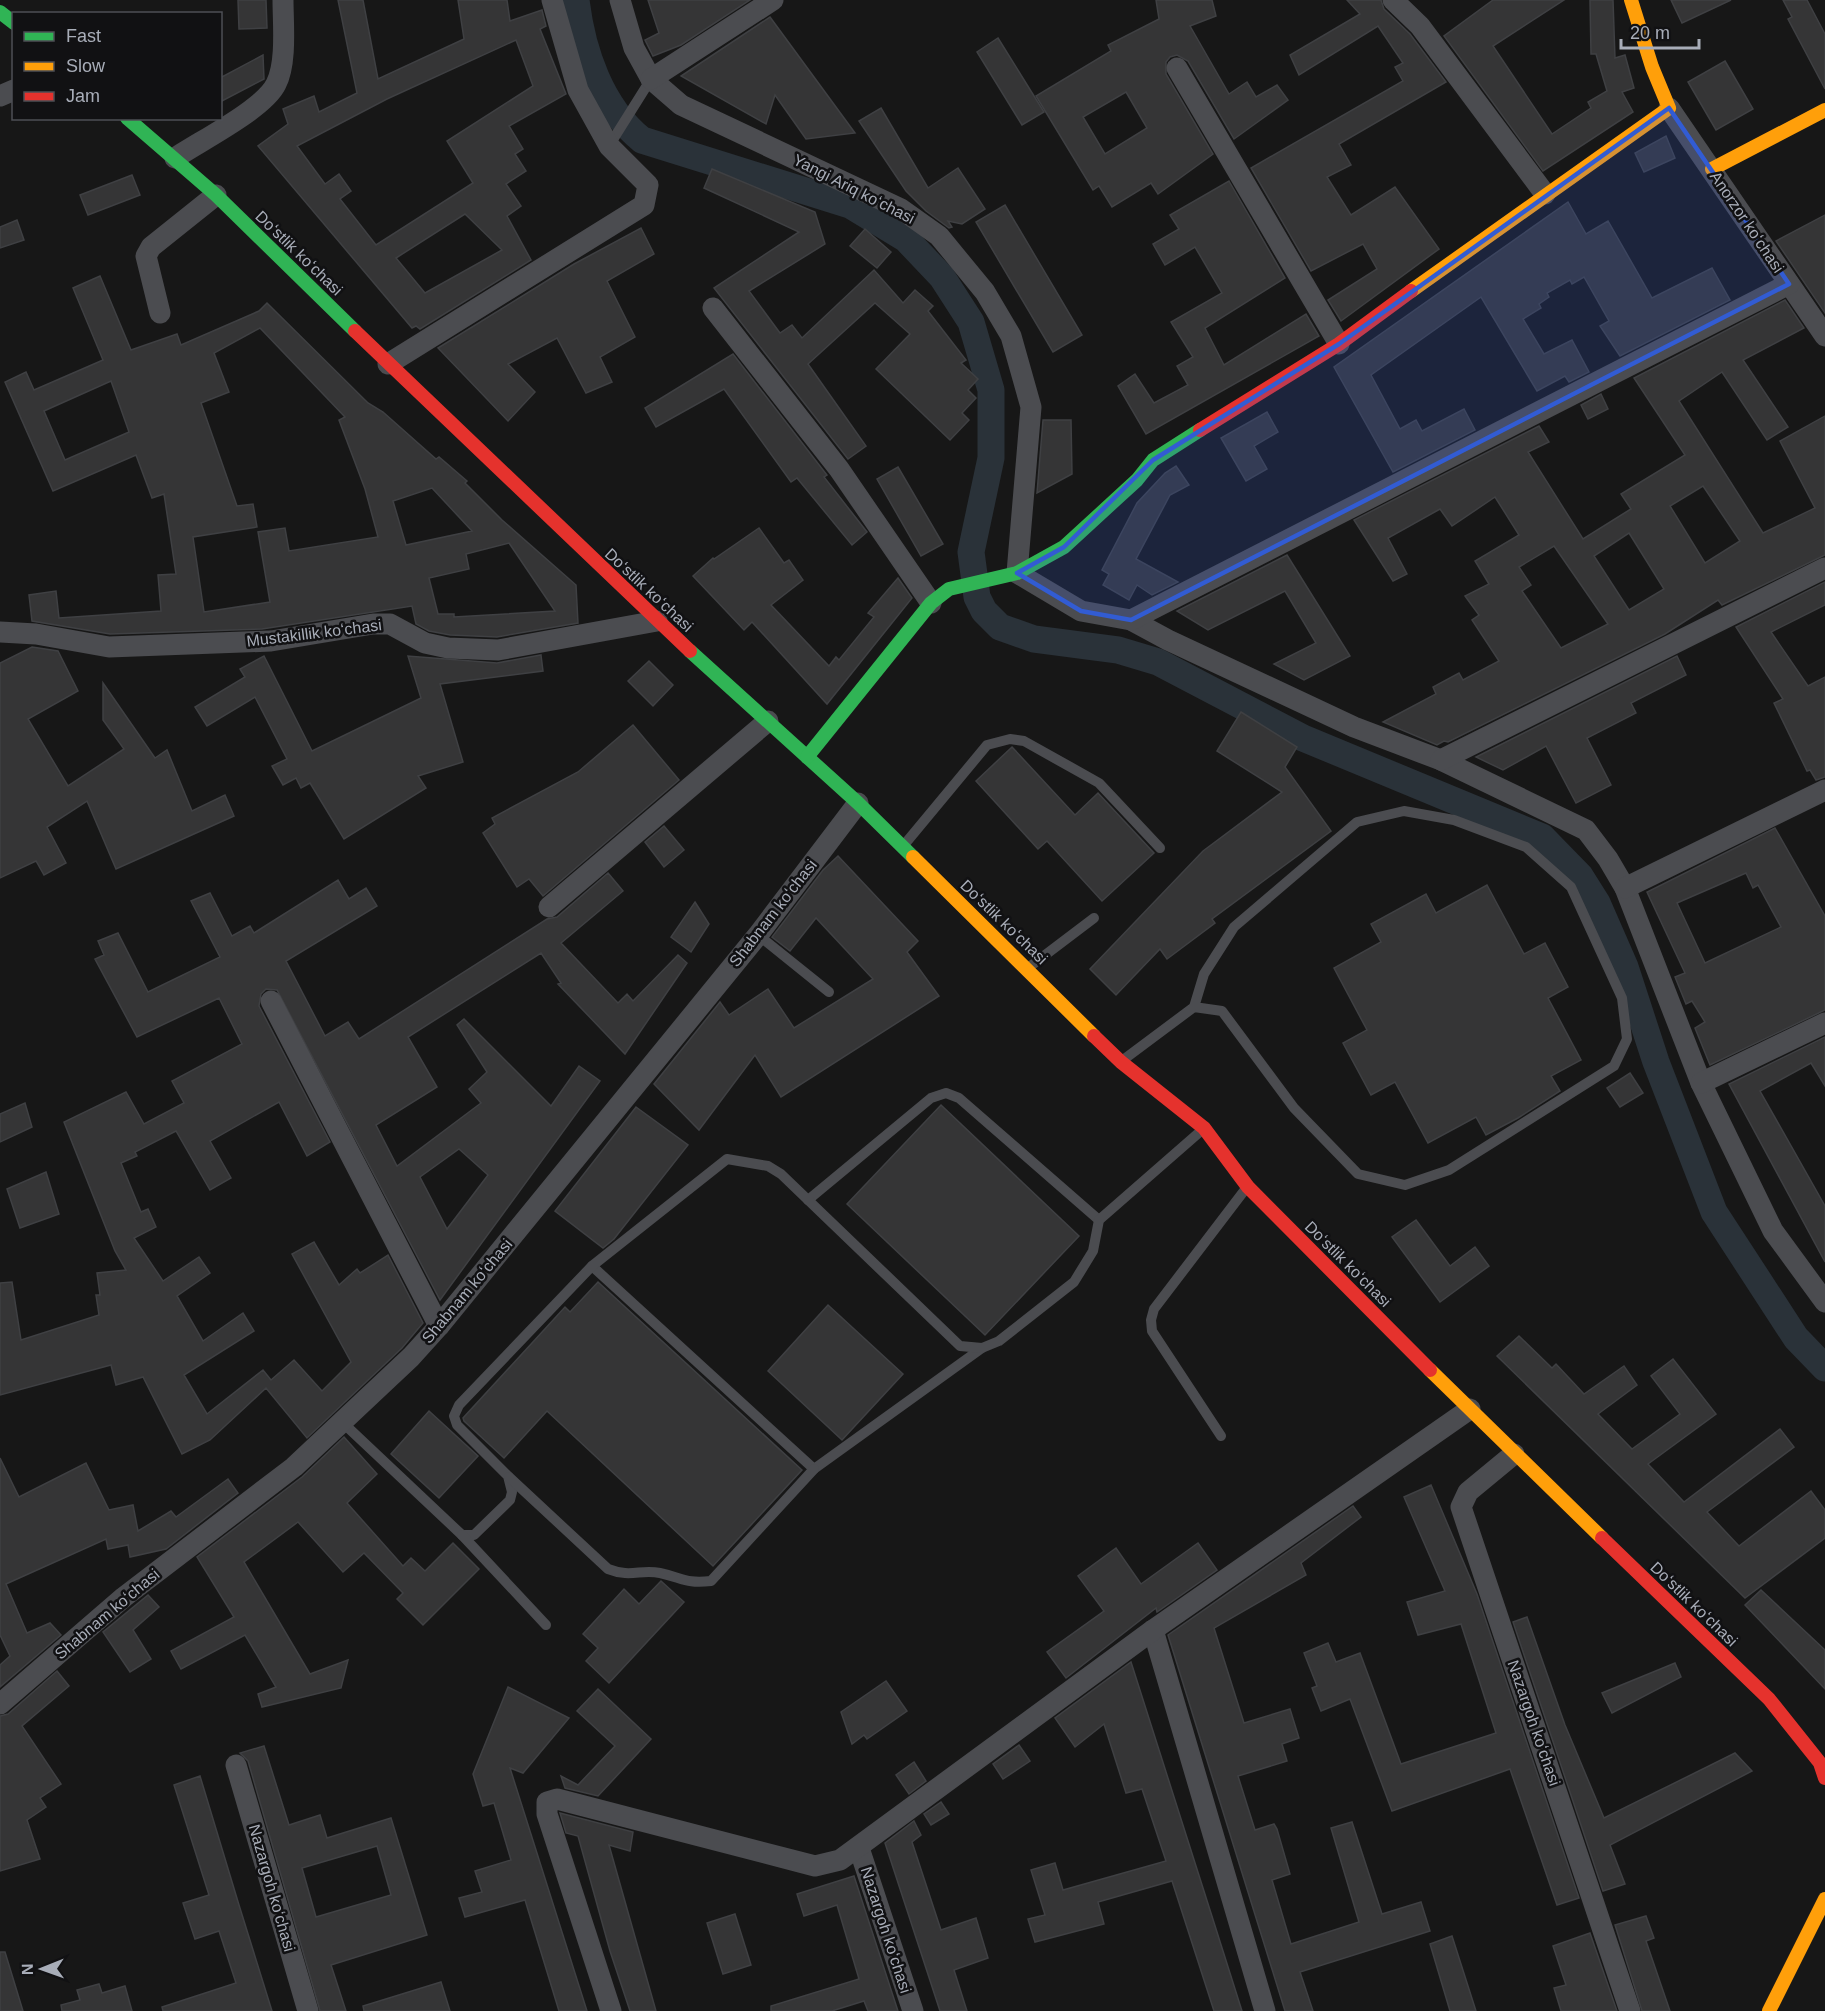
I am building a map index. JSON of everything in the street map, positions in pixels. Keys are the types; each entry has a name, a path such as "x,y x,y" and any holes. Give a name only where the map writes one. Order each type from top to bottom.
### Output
{"street":[{"path":"175,158 263,101 277,83 282,52 283,0"},
{"path":"388,364 644,205 648,185 612,141 578,90 552,0"},
{"name":"Yangi Ariq koʻchasi","path":"620,0 634,48 651,79 681,105 901,209 939,236 985,292 1011,336 1031,407 1007,575"},
{"path":"651,79 773,0"},
{"path":"1393,0 1420,26 1545,194"},
{"path":"807,757 932,603 949,589 1007,575 1064,547 1137,480 1153,460 1339,344 1545,194 1669,108 1652,67 1632,0"},
{"path":"0,12 12,21"},
{"path":"1177,68 1339,344"},
{"name":"Anorzor koʻchasi","path":"1669,108 1825,336"},
{"path":"1712,169 1825,110"},
{"name":"Doʻstlik koʻchasi","path":"129,120 216,195 388,364 657,621 858,803 1121,1062 1204,1128 1248,1187 1514,1454 1769,1699 1820,1763 1825,1778"},
{"path":"160,313 146,256 151,247 216,195"},
{"path":"1131,620 1789,284"},
{"path":"713,308 839,469 932,603"},
{"path":"1441,760 1825,568"},
{"path":"1007,575 1081,611 1131,620 1354,727 1441,760 1586,831 1608,859 1625,888 1701,1083 1773,1231 1818,1277 1825,1302"},
{"name":"Mustakillik koʻchasi","path":"0,632 36,634 110,647 272,640 373,624 390,624 425,643 448,648 498,650 657,621"},
{"path":"549,907 768,721"},
{"path":"1625,888 1825,790"},
{"name":"Shabnam koʻchasi","path":"0,1704 124,1598 294,1467 411,1357 439,1326 758,935 858,803"},
{"path":"271,1001 439,1326"},
{"path":"1701,1083 1825,1023"},
{"path":"611,2011 547,1815 547,1802 557,1799 815,1866 840,1860 1153,1630 1470,1409"},
{"name":"Nazargoh koʻchasi","path":"1514,1454 1468,1492 1461,1507 1630,2011"},
{"path":"1153,1630 1265,2011"},
{"name":"Nazargoh koʻchasi","path":"236,1765 308,2011"},
{"name":"Nazargoh koʻchasi","path":"859,1848 914,2011"},
{"path":"1768,2011 1825,1899"}],"lane":[{"path":"612,141 651,79"},
{"path":"902,847 987,745 1010,739 1024,741 1099,783 1160,848"},
{"path":"1121,1062 1194,1008 1204,974 1234,927 1357,822 1404,811 1454,820 1526,847 1571,887 1622,998 1627,1039 1614,1066 1449,1170 1405,1185 1358,1174 1294,1108 1222,1011 1194,1008"},
{"path":"1028,968 1094,918"},
{"path":"758,935 830,992"},
{"path":"808,1200 931,1098 946,1093 959,1098 1099,1220"},
{"path":"982,1348 960,1346 781,1174 768,1166 727,1159 592,1266 455,1410 457,1425 608,1569 624,1575 658,1573 691,1584 711,1581 814,1470 982,1348 999,1341 1074,1282 1093,1251 1099,1220 1204,1128"},
{"path":"1221,1436 1152,1330 1151,1320 1154,1309 1248,1187"},
{"path":"592,1266 814,1470"},
{"path":"341,1421 462,1535 546,1625"},
{"path":"462,1535 474,1535 510,1500 512,1492 508,1476"}],"highlighted area":[{"path":"1669,108 1789,284 1131,620 1081,611 1017,573 1064,547 1153,460 1339,344"}],"building":[{"path":"238,0 266,0 267,28 239,29"},
{"path":"338,0 363,0 378,79 464,39 458,0 507,0 510,21 542,10 546,26 540,29 566,94 509,126 523,149 515,154 526,171 506,184 521,206 507,216 531,260 420,329 416,326 412,328 258,146 288,124 283,109 314,96 319,112 357,93","holes":["516,40 533,86 447,141 473,183 376,245 340,199 351,191 339,174 325,184 297,146 387,99","465,214 502,250 425,293 396,258"]},
{"path":"648,0 750,0 681,45 653,56 645,40 659,33"},
{"path":"1156,0 1212,0 1216,16 1190,26 1229,94 1247,82 1256,97 1277,85 1288,100 1234,139 1188,61 1177,55 1170,57 1166,62 1166,74 1213,154 1158,194 1151,183 1112,207 1099,186 1093,190 1036,96 1111,51 1108,45 1159,19","holes":["1126,92 1147,128 1105,154 1083,117"]},
{"path":"1347,0 1381,0 1384,9 1410,34 1446,82 1339,144 1351,165 1327,177 1351,215 1395,187 1439,249 1341,321 1328,300 1377,269 1363,244 1311,271 1251,168 1403,81 1395,67 1403,63 1378,26 1299,75 1290,55 1360,14"},
{"path":"1493,0 1564,0 1493,46 1552,134 1591,108 1588,102 1607,91 1596,54 1591,54 1590,0 1613,0 1615,58 1625,55 1634,88 1622,92 1633,112 1543,171 1444,36"},
{"path":"1671,0 1731,0 1682,23"},
{"path":"1783,0 1807,0 1825,34 1825,89 1788,19 1792,17"},
{"path":"770,17 855,133 806,139 775,95 766,124 681,76"},
{"path":"998,38 1044,112 1022,125 977,52"},
{"path":"263,55 264,79 222,101 222,77"},
{"path":"1725,61 1753,109 1716,130 1688,82"},
{"path":"881,108 928,188 958,168 985,209 962,224 948,221 952,227 949,228 926,211 906,191 859,121"},
{"path":"1666,136 1675,158 1644,172 1635,153"},
{"path":"712,169 815,212 825,244 749,291 780,333 792,325 802,338 874,270 903,303 915,290 933,306 928,311 966,360 961,363 978,379 968,390 976,398 962,413 969,420 950,440 876,369 910,334 875,303 808,364 866,446 848,459 714,288 799,232 704,188"},
{"path":"132,175 140,195 88,215 80,195"},
{"path":"1229,181 1285,278 1205,328 1224,365 1306,314 1319,336 1146,434 1118,386 1135,374 1154,403 1188,385 1177,366 1193,357 1171,322 1222,293 1195,247 1165,265 1153,244 1179,229 1170,215"},
{"path":"1568,202 1586,234 1608,221 1652,298 1712,268 1730,300 1620,356 1600,326 1609,321 1584,277 1572,284 1570,280 1547,293 1549,297 1539,304 1541,308 1523,319 1544,354 1572,340 1589,372 1569,382 1565,376 1537,391 1481,297 1371,375 1400,429 1416,420 1422,431 1464,409 1475,430 1393,472 1334,367"},
{"path":"1005,205 1082,335 1053,352 976,222"},
{"path":"1825,215 1825,313 1776,241"},
{"path":"17,220 24,240 0,248 0,227"},
{"path":"641,228 654,254 607,281 635,337 600,357 612,382 586,393 557,338 508,364 535,392 508,421 438,348 574,264"},
{"path":"865,229 891,252 877,268 850,246"},
{"path":"100,276 131,350 177,334 181,345 259,311 267,303 368,403 383,412 436,459 439,457 467,481 465,483 502,520 576,585 578,623 497,637 450,635 429,631 416,624 412,606 262,629 110,634 32,621 29,595 56,591 59,618 161,611 158,575 176,574 164,494 152,498 136,455 53,491 5,382 26,372 34,390 103,360 73,288","holes":["260,328 345,417 339,420 365,489 378,537 289,551 285,528 258,532 270,602 204,612 193,537 257,527 253,504 237,506 201,403 229,392 214,353","111,381 129,432 65,460 44,411","432,488 472,531 406,545 393,501","509,543 555,611 454,617 454,614 438,614 429,578 469,569 466,554"]},
{"path":"1785,300 1804,328 1743,360 1788,427 1767,440 1722,372 1679,401 1763,533 1815,508 1780,441 1825,416 1825,555 1722,605 1718,600 1665,634 1448,742 1444,741 1437,745 1383,722 1436,694 1433,687 1459,673 1463,680 1499,661 1472,620 1479,615 1465,596 1489,584 1475,561 1519,535 1495,497 1452,526 1440,509 1388,538 1407,574 1393,581 1354,520 1539,426 1549,442 1528,452 1583,539 1631,509 1621,494 1685,455 1634,378","holes":["1703,486 1740,541 1705,563 1670,506","1629,533 1664,589 1629,610 1594,556","1554,546 1608,624 1561,648 1522,591 1531,585 1519,567"]},
{"path":"733,354 827,475 824,477 867,532 852,545 797,478 791,482 724,389 656,427 645,408"},
{"path":"1601,394 1608,409 1588,419 1581,405"},
{"path":"1267,412 1278,432 1254,446 1267,469 1246,481 1221,438"},
{"path":"1043,420 1071,420 1072,474 1037,493"},
{"path":"1176,466 1189,485 1170,495 1136,559 1178,582 1152,595 1137,585 1129,600 1103,585 1109,574 1102,570 1137,503 1165,473"},
{"path":"898,467 943,544 921,556 877,479"},
{"path":"759,528 784,563 789,560 803,580 771,605 829,666 836,657 839,660 874,617 868,613 898,578 912,598 827,704 752,622 744,630 693,576 713,558"},
{"path":"1287,555 1350,656 1304,680 1274,664 1316,643 1285,591 1208,630 1177,611"},
{"path":"1825,582 1825,605 1771,632 1808,686 1825,677 1825,777 1816,780 1810,770 1807,771 1774,703 1783,699 1736,627"},
{"path":"32,647 58,651 78,691 28,719 68,786 124,749 103,720 103,683 155,758 167,750 192,811 225,795 234,816 116,869 87,801 47,827 66,863 44,875 36,861 0,878 0,663"},
{"path":"541,655 543,671 440,684 463,762 418,776 426,788 344,839 310,783 301,788 296,778 283,785 272,766 287,759 255,697 207,726 195,707 245,677 240,669 264,656 312,751 421,698 408,656 497,663"},
{"path":"1677,656 1686,675 1631,703 1636,713 1587,738 1611,785 1576,803 1546,746 1503,770 1476,757"},
{"path":"649,661 673,685 653,706 628,681"},
{"path":"1241,712 1297,747 1285,767 1331,831 1212,919 1215,923 1167,959 1160,949 1116,995 1090,969 1203,851 1282,792 1217,751"},
{"path":"633,725 679,780 543,896 529,879 517,887 483,833 495,824 492,818 578,772"},
{"path":"1012,747 1075,815 1098,793 1154,853 1102,901 1047,841 1038,849 976,781"},
{"path":"664,826 684,850 664,867 645,842"},
{"path":"1775,828 1825,916 1825,1010 1710,1065 1695,1028 1705,1022 1692,1001 1686,1004 1675,977 1685,973 1647,892","holes":["1746,873 1753,888 1758,885 1781,927 1705,963 1677,903"]},
{"path":"838,856 918,941 907,952 939,996 781,1097 755,1055 699,1130 654,1084 720,1002 729,1015 768,989 794,1028 873,979 816,918 790,951 772,937 823,870"},
{"path":"608,873 623,891 561,943 618,1003 627,994 633,1001 678,955 687,963 625,1054 558,984 561,983 541,953 408,1037 437,1087 376,1125 397,1166 481,1103 469,1089 487,1072 457,1025 464,1019 551,1106 579,1066 600,1081 440,1300 277,990 266,989 261,994 259,1006 330,1142 307,1156 279,1102 210,1141 231,1178 210,1190 176,1131 135,1152 137,1156 121,1163 141,1212 148,1209 156,1227 134,1238 163,1281 199,1257 210,1273 177,1296 203,1341 243,1313 254,1331 184,1375 207,1414 263,1370 271,1380 294,1360 322,1391 351,1362 292,1254 314,1242 339,1285 357,1269 360,1273 388,1255 423,1323 402,1348 307,1438 266,1388 210,1440 182,1454 143,1377 116,1385 111,1365 0,1395 0,1283 12,1282 21,1340 99,1315 96,1295 100,1295 97,1273 126,1270 115,1251 64,1122 126,1092 144,1124 184,1103 172,1081 242,1044 219,998 137,1037 95,959 104,955 98,941 118,933 148,992 220,957 191,901 210,893 232,936 250,926 254,933 338,880 349,899 366,888 377,906 286,961 325,1036 348,1022 359,1039 547,919 557,917","holes":["459,1149 488,1175 447,1229 420,1177"]},
{"path":"1487,885 1524,954 1545,943 1568,987 1548,998 1581,1060 1551,1076 1560,1091 1518,1118 1486,1135 1476,1117 1428,1143 1395,1082 1371,1095 1343,1043 1367,1030 1334,968 1381,942 1371,924 1426,894 1436,913"},
{"path":"695,902 709,924 691,952 671,937"},
{"path":"1825,1037 1825,1086 1811,1063 1760,1091 1825,1206 1825,1262 1729,1084"},
{"path":"1630,1073 1643,1093 1620,1107 1607,1088"},
{"path":"25,1103 32,1127 0,1142 0,1114"},
{"path":"941,1105 1079,1236 985,1335 847,1204"},
{"path":"636,1107 688,1145 614,1239 603,1248 555,1211"},
{"path":"46,1172 59,1214 20,1228 7,1189"},
{"path":"1416,1220 1450,1266 1475,1247 1489,1266 1440,1302 1392,1237"},
{"path":"598,1282 802,1470 713,1566 547,1411 504,1458 464,1421 463,1418 565,1307 570,1312"},
{"path":"828,1305 903,1374 842,1440 768,1371"},
{"path":"1519,1336 1552,1368 1556,1364 1584,1394 1624,1366 1637,1385 1598,1414 1632,1449 1680,1414 1651,1376 1673,1359 1716,1414 1648,1464 1684,1502 1780,1429 1794,1447 1707,1512 1739,1546 1811,1491 1825,1510 1825,1538 1745,1598 1497,1356"},
{"path":"429,1411 478,1456 439,1498 391,1454"},
{"path":"344,1437 377,1474 347,1503 403,1566 411,1558 425,1571 453,1543 479,1569 423,1625 397,1599 403,1593 364,1553 343,1572 298,1522 244,1562 310,1674 348,1660 341,1688 262,1707 258,1694 276,1687 245,1635 181,1669 171,1651 234,1617 197,1557 302,1477"},
{"path":"0,1458 19,1497 86,1463 109,1510 133,1505 138,1531 171,1511 176,1517 228,1479 238,1493 166,1549 130,1557 128,1545 108,1549 106,1539 6,1584 27,1633 50,1623 61,1635 0,1687 0,1665 10,1656 0,1635"},
{"path":"1431,1485 1477,1594 1579,1898 1557,1905 1510,1769 1392,1811 1350,1699 1321,1711 1312,1688 1317,1686 1304,1653 1328,1643 1336,1662 1360,1653 1401,1764 1496,1733 1461,1624 1418,1635 1407,1602 1445,1591 1404,1497"},
{"path":"1353,1506 1361,1517 1301,1563 1306,1575 1214,1628 1244,1723 1290,1709 1299,1738 1282,1744 1287,1761 1238,1776 1255,1830 1274,1824 1277,1829 1290,1874 1272,1880 1291,1944 1359,1922 1331,1828 1352,1822 1382,1914 1421,1902 1430,1931 1300,1972 1313,2011 1285,2011 1168,1635"},
{"path":"1198,1543 1217,1570 1157,1612 1156,1608 1066,1678 1047,1652 1104,1611 1078,1576 1116,1548 1141,1584"},
{"path":"661,1581 684,1602 609,1683 586,1661 598,1648 583,1634 624,1589 639,1604"},
{"path":"1761,1590 1825,1650 1825,1689 1745,1605"},
{"path":"148,1595 159,1607 133,1630 151,1659 130,1672 103,1632"},
{"path":"1527,1617 1565,1725 1604,1818 1735,1753 1752,1771 1610,1845 1625,1884 1603,1891 1513,1622"},
{"path":"1131,1662 1242,2011 1214,2011 1172,1881 1098,1902 1104,1924 1035,1942 1028,1919 1045,1915 1031,1870 1055,1863 1063,1890 1166,1861 1142,1789 1126,1793 1104,1724 1075,1747 1055,1718"},
{"path":"1675,1663 1681,1677 1612,1713 1602,1693"},
{"path":"57,1671 69,1686 22,1726 61,1784 40,1798 46,1807 27,1820 40,1859 0,1871 0,1716 8,1714"},
{"path":"886,1681 907,1711 867,1739 864,1735 852,1744 841,1712"},
{"path":"508,1687 569,1718 523,1773 510,1768 587,2011 559,2011 525,1900 465,1917 459,1898 482,1892 475,1871 511,1860 494,1803 483,1806 473,1774"},
{"path":"598,1689 651,1739 598,1796 565,1788 561,1776 578,1785 615,1746 577,1711"},
{"path":"1019,1745 1030,1761 1003,1779 993,1764"},
{"path":"264,1746 289,1825 320,1815 327,1838 391,1818 427,1935 331,1965 346,2011 320,2011 248,1761 240,1753","holes":["377,1846 391,1895 316,1917 302,1868"]},
{"path":"914,1762 926,1781 909,1794 896,1775"},
{"path":"200,1776 272,2011 163,2011 162,2007 236,1983 219,1931 195,1939 183,1903 209,1895 174,1785"},
{"path":"941,1802 949,1814 931,1825 924,1814"},
{"path":"560,1813 633,1832 630,1851 609,1845 656,2011 630,2011 610,1951 578,1836 566,1833"},
{"path":"914,1821 921,1835 912,1842 941,1930 976,1918 988,1958 954,1970 967,2011 940,2011 885,1843"},
{"path":"854,1876 898,2011 868,2011 864,2001 832,2011 771,2011 771,2006 859,1979 837,1905 804,1916 797,1894"},
{"path":"735,1914 751,1965 723,1974 707,1923"},
{"path":"1646,1916 1654,1938 1646,1941 1670,2011 1642,2011 1615,1925"},
{"path":"1590,1933 1617,2011 1561,2011 1554,1988 1566,1985 1553,1946"},
{"path":"1452,1936 1476,2011 1450,2011 1430,1944"},
{"path":"0,1952 5,1952 23,2011 0,2011"},
{"path":"441,1982 450,2011 364,2011 363,2006"},
{"path":"99,1984 102,1993 125,1986 132,2011 62,2011 61,2005 80,2000 77,1990"}],"waterway":[{"path":"576,0 583,39 596,77 615,111 642,140 850,205 906,239 942,277 971,322 991,390 991,458 971,552 977,597 984,611 1000,627 1034,639 1118,650 1158,662 1303,738 1542,837 1580,876 1597,903 1625,967 1656,1062 1714,1212 1796,1338 1825,1368"}],"traffic: fast":[{"path":"0,12 12,21"},
{"path":"129,120 216,195 355,331"},
{"path":"807,757 931,603 949,589 1017,573 1064,547 1137,480 1153,460 1200,430"},
{"path":"690,651 858,803 913,857"}],"traffic: slow":[{"path":"1411,291 1669,108 1652,67 1631,0"},
{"path":"1712,169 1825,110"},
{"path":"913,857 1094,1036"},
{"path":"1430,1370 1602,1538"},
{"path":"1769,2011 1825,1899"}],"traffic: jam":[{"path":"1200,430 1339,344 1411,291"},
{"path":"355,331 690,651"},
{"path":"1094,1036 1121,1062 1204,1128 1248,1187 1430,1370"},
{"path":"1602,1538 1769,1699 1820,1763 1825,1778"}]}
